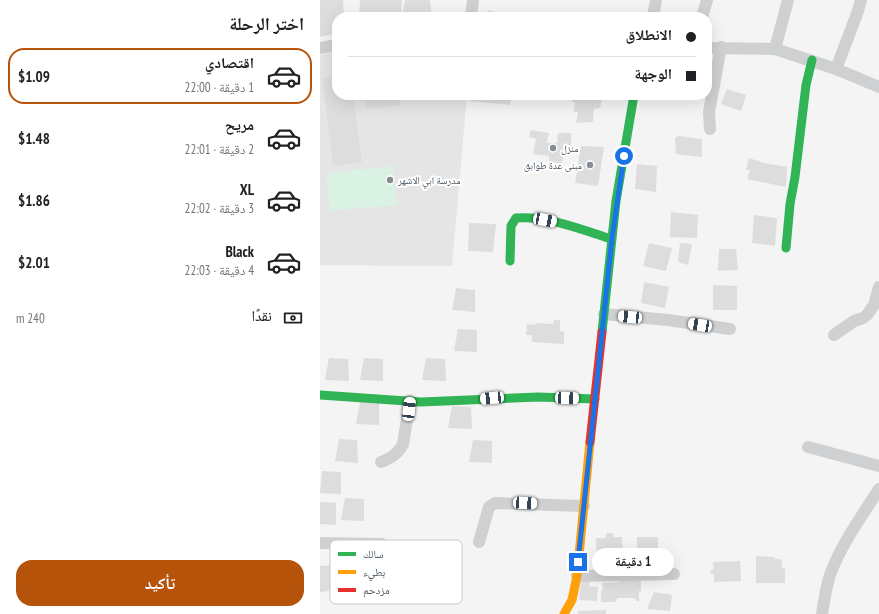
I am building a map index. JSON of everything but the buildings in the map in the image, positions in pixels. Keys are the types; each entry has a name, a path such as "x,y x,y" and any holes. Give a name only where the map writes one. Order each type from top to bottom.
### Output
{"street":[{"path":"472,12 473,0"},
{"path":"654,12 656,0"},
{"path":"703,12 707,0"},
{"path":"775,49 788,0"},
{"path":"836,69 861,0"},
{"path":"320,48 332,46"},
{"path":"712,96 721,47"},
{"path":"712,48 775,49 812,60 879,87"},
{"path":"786,248 790,204 795,177 806,85 812,60"},
{"path":"564,614 572,600 577,576 616,201 633,100"},
{"path":"710,129 709,112 711,100"},
{"path":"510,261 511,226 516,218 563,223 612,238"},
{"path":"834,335 854,321 867,315 874,305 879,287"},
{"path":"604,314 668,320 730,329"},
{"path":"320,395 421,402 538,397 595,399"},
{"path":"381,462 394,456 400,449 410,401"},
{"path":"808,447 879,466"},
{"path":"822,614 833,568 847,541 879,489"},
{"path":"479,542 489,507 495,503 584,506"},
{"path":"320,543 330,543"},
{"path":"577,576 674,574"}],"shaded area":[{"name":"مدرسة ابي الاشهر","path":"332,53 332,100 467,100 452,266 320,265 320,55"}],"green space":[{"path":"393,166 397,205 330,211 326,173"}],"traffic: fast":[{"path":"786,248 790,204 795,177 806,85 812,60"},
{"path":"602,332 616,201 633,100"},
{"path":"510,261 511,226 516,218 552,221 576,227 611,239"},
{"path":"320,395 421,402 538,397 595,399"}],"traffic: slow":[{"path":"564,614 572,600 577,576 590,442"}],"traffic: jam":[{"path":"590,442 602,332"}],"place":[{"name":"منزل","path":"553,148"},
{"name":"مبنى عدة طوابق","path":"590,165"},
{"name":"مدرسة ابي الاشهر","path":"390,180"}],"route":[{"path":"578,562 616,201 624,156"}]}
